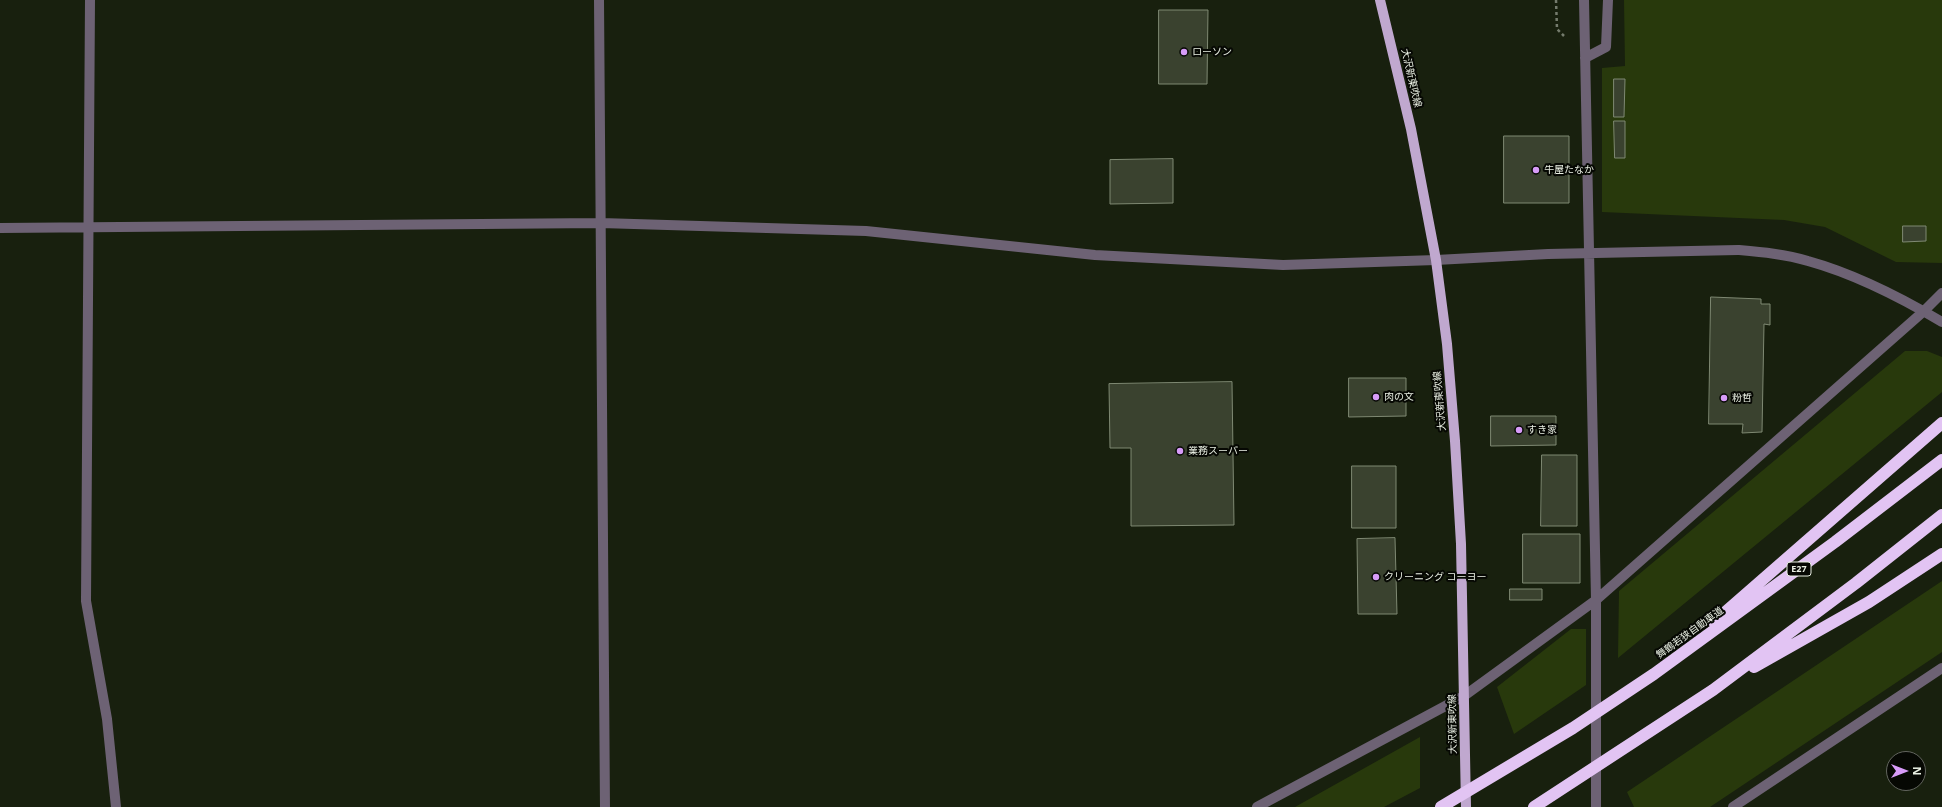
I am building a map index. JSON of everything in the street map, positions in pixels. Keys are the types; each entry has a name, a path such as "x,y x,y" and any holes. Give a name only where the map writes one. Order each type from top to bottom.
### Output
{"highway":[{"path":"1654,674 1942,423"},
{"name":"舞鶴若狭自動車道","path":"1441,807 1573,728 1654,674 1829,547 1942,460"},
{"path":"1534,807 1713,690 1856,583 1942,515"},
{"path":"1713,690 1869,602 1942,554"}],"main road":[{"name":"大沢新東吹線","path":"1380,0 1411,129 1436,260 1447,344 1462,544 1466,807"}],"street":[{"path":"90,0 86,601 107,720 116,807"},
{"path":"599,0 605,807"},
{"path":"1584,0 1596,600 1596,807"},
{"path":"1585,58 1606,46 1608,0"},
{"path":"0,228 89,226 601,223 866,231 1095,255 1283,265 1436,260 1548,254 1738,250 1769,253 1807,260 1885,290 1942,322"},
{"path":"1257,807 1464,696 1596,600 1924,311 1942,293"},
{"path":"1733,807 1942,668"}],"green space":[{"path":"1624,0 1942,0 1942,263 1896,262 1825,227 1784,220 1602,212 1602,68 1625,66"},
{"path":"1905,351 1927,351 1942,357 1942,392 1618,658 1619,591"},
{"path":"1942,581 1942,652 1710,807 1634,807 1627,792"},
{"path":"1571,629 1586,629 1586,685 1514,734 1497,687"},
{"path":"1420,737 1420,788 1384,807 1295,807"}],"building":[{"path":"1159,10 1208,10 1207,84 1159,84"},
{"path":"1614,79 1625,79 1624,117 1614,117"},
{"path":"1614,121 1625,121 1625,158 1615,158"},
{"name":"牛屋たなか","path":"1504,136 1569,136 1569,203 1504,203"},
{"path":"1173,159 1173,203 1110,204 1110,160"},
{"path":"1903,226 1926,226 1926,241 1903,242"},
{"path":"1711,297 1761,299 1761,304 1770,304 1770,325 1764,324 1762,432 1742,433 1743,424 1709,424"},
{"path":"1349,378 1406,378 1406,416 1349,417"},
{"path":"1232,382 1234,525 1131,526 1131,448 1110,448 1109,384"},
{"path":"1491,416 1556,416 1556,445 1491,446"},
{"path":"1542,455 1577,455 1577,526 1541,526"},
{"path":"1352,466 1396,466 1396,528 1352,528"},
{"path":"1523,534 1580,534 1580,583 1523,583"},
{"path":"1395,538 1397,614 1358,614 1357,539"},
{"path":"1510,589 1542,589 1542,600 1510,600"}],"place":[{"name":"ローソン","path":"1184,52"},
{"name":"牛屋たなか","path":"1536,170"},
{"name":"肉の文","path":"1376,397"},
{"name":"粉哲","path":"1724,398"},
{"name":"すき家","path":"1519,430"},
{"name":"業務スーパー","path":"1180,451"},
{"name":"クリーニング コーヨー","path":"1376,577"}]}
